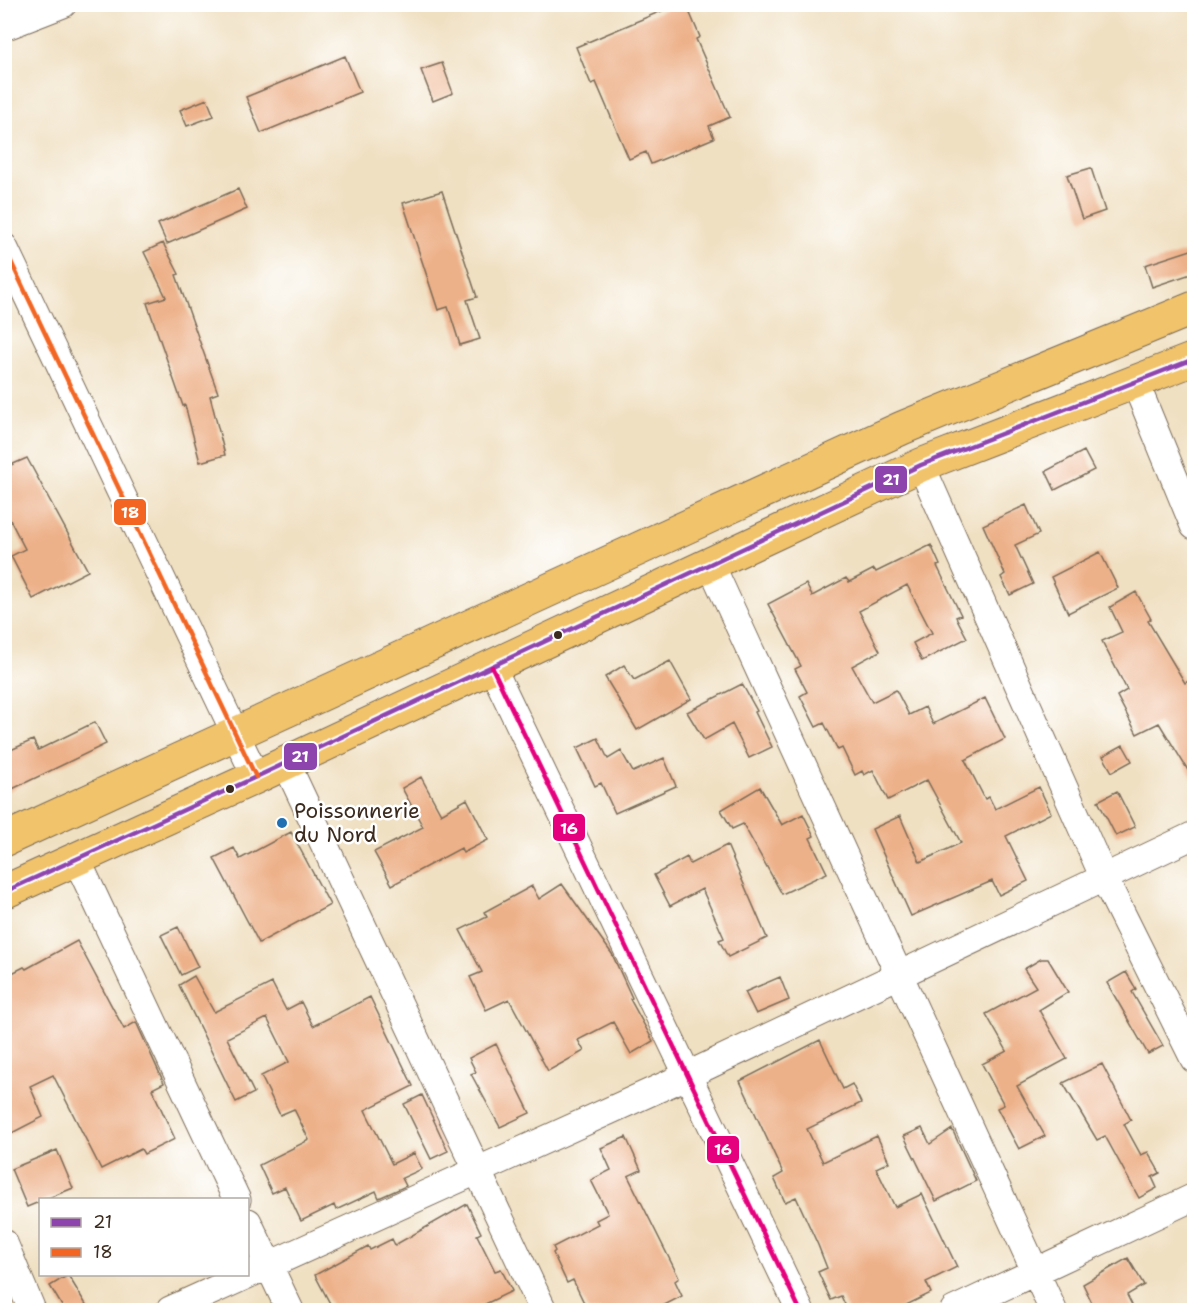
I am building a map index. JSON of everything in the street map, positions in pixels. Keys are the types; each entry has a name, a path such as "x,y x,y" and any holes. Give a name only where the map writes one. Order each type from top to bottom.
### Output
{"highway":[{"path":"4,840 829,461 903,428 1194,308"},
{"path":"4,892 256,777 921,465 1194,359"},
{"path":"829,461 847,499"}],"street":[{"path":"4,27 63,4"},
{"path":"4,247 256,777"},
{"path":"1135,382 1194,526"},
{"path":"921,465 1104,878 1194,1059"},
{"path":"711,565 1053,1311"},
{"path":"492,667 800,1311"},
{"path":"286,763 476,1173 543,1311"},
{"path":"249,1275 686,1076 1194,834"},
{"path":"77,860 236,1198"},
{"path":"954,1311 1194,1197"},
{"path":"249,1224 290,1311"},
{"path":"4,1243 32,1311"},
{"path":"170,1311 246,1276"}],"building":[{"path":"678,4 686,4 700,37 696,39 730,117 709,126 714,138 651,164 646,152 629,159 596,82 591,84 576,47"},
{"path":"345,56 360,92 261,133 246,97"},
{"path":"442,63 453,93 433,101 421,70"},
{"path":"207,99 214,116 187,126 180,110"},
{"path":"1091,168 1105,211 1082,219 1067,175"},
{"path":"238,189 247,209 167,244 158,224"},
{"path":"442,191 477,297 467,300 480,339 460,345 448,307 438,310 403,203"},
{"path":"163,243 179,274 176,275 218,393 210,396 225,455 200,462 185,405 183,406 147,303 166,297 144,252"},
{"path":"1194,249 1194,273 1152,287 1145,265"},
{"path":"1084,451 1094,470 1055,490 1046,471"},
{"path":"27,458 88,571 33,599 11,556 25,549 4,508 4,468"},
{"path":"1026,505 1039,534 1015,545 1033,584 1010,595 1001,577 1005,574 983,525"},
{"path":"931,545 940,565 937,566 961,615 956,617 967,638 922,661 913,643 932,633 907,585 859,611 880,651 852,666 872,702 896,690 909,715 925,707 933,724 985,698 1005,739 965,760 985,799 989,797 995,809 1039,787 1051,813 1006,836 1028,881 999,895 992,881 911,916 872,829 900,816 920,862 961,843 927,780 888,800 873,770 864,775 862,771 855,775 842,748 838,750 824,723 816,727 800,696 807,692 795,669 801,666 768,604 806,584 812,596 846,578 849,582 874,569 876,572"},
{"path":"1100,552 1118,588 1068,613 1051,577"},
{"path":"1136,592 1151,619 1148,621 1185,683 1194,678 1194,780 1159,723 1137,734 1117,696 1127,690 1102,641 1122,632 1110,607"},
{"path":"670,661 691,699 637,730 605,677 624,665 634,680"},
{"path":"742,684 757,711 755,712 772,747 749,758 732,724 704,740 687,712"},
{"path":"95,722 106,744 4,793 4,753 33,740 38,750"},
{"path":"598,738 608,759 621,751 633,772 664,758 676,786 615,813 601,783 595,786 577,748"},
{"path":"1123,745 1132,761 1112,772 1103,756"},
{"path":"421,777 441,814 467,799 488,840 463,853 461,848 392,885 374,852 423,827 402,788"},
{"path":"760,787 782,825 803,814 814,836 810,838 827,873 782,894 743,824 732,829 721,810"},
{"path":"1117,791 1135,827 1116,836 1098,801"},
{"path":"291,832 330,905 259,943 214,858 234,848 240,859"},
{"path":"727,845 767,938 728,957 719,940 724,938 702,889 670,906 654,875 687,857 690,864"},
{"path":"562,884 612,954 632,998 630,999 653,1041 631,1054 613,1022 578,1040 584,1051 548,1071 509,999 486,1010 470,977 482,972 460,930 487,917 484,912 532,886 539,899"},
{"path":"178,927 198,967 181,975 161,935"},
{"path":"77,941 124,1029 136,1022 164,1083 152,1089 175,1139 144,1154 141,1149 101,1169 53,1075 30,1086 43,1117 4,1137 4,977 24,967 26,969"},
{"path":"1041,959 1048,959 1068,992 1039,1010 1067,1059 1017,1086 1045,1136 1019,1149 997,1108 1004,1105 982,1064 1007,1051 986,1014 1036,987 1024,969"},
{"path":"1126,972 1136,989 1132,992 1163,1046 1148,1054 1107,983"},
{"path":"194,976 214,1012 272,983 286,1010 301,1002 313,1026 370,997 413,1086 365,1110 392,1164 414,1153 422,1169 402,1178 406,1186 379,1198 376,1191 336,1210 334,1205 301,1221 285,1187 272,1193 259,1165 309,1140 294,1109 280,1115 261,1076 289,1062 267,1018 227,1038 254,1093 236,1102 179,985"},
{"path":"780,977 789,1000 756,1014 745,992"},
{"path":"820,1040 843,1089 852,1084 861,1103 807,1129 823,1162 877,1136 889,1162 876,1168 895,1207 922,1194 957,1267 926,1282 931,1293 894,1311 848,1311 841,1296 831,1300 818,1272 827,1268 818,1245 796,1197 785,1202 774,1178 783,1173 740,1081"},
{"path":"496,1044 530,1113 500,1127 471,1074 476,1072 469,1058"},
{"path":"1102,1064 1131,1120 1124,1124 1141,1155 1148,1152 1160,1173 1152,1177 1157,1188 1139,1198 1105,1136 1097,1140 1063,1083"},
{"path":"422,1095 448,1151 431,1159 404,1104"},
{"path":"922,1128 930,1144 952,1129 976,1181 936,1201 904,1136"},
{"path":"626,1137 641,1170 628,1176 679,1278 675,1281 682,1296 653,1311 588,1311 573,1280 567,1283 553,1253 555,1251 553,1247 598,1224 596,1220 608,1214 591,1180 611,1170 601,1148"},
{"path":"57,1150 73,1188 49,1198 39,1198 39,1202 27,1207 11,1169"},
{"path":"467,1204 481,1233 477,1235 495,1271 501,1269 512,1291 471,1311 334,1311 315,1275 368,1246 370,1250 392,1239 395,1245"},
{"path":"1128,1258 1144,1285 1127,1295 1135,1311 1096,1311 1083,1284"},
{"path":"69,1276 90,1311 65,1311 50,1286"}],"transit line":[{"name":"18","path":"4,247 256,777"},
{"name":"21","path":"4,892 256,777 921,465 1194,359"},
{"name":"16","path":"492,667 800,1310"}],"place":[{"name":"Poissonnerie du Nord","path":"282,823"}]}
